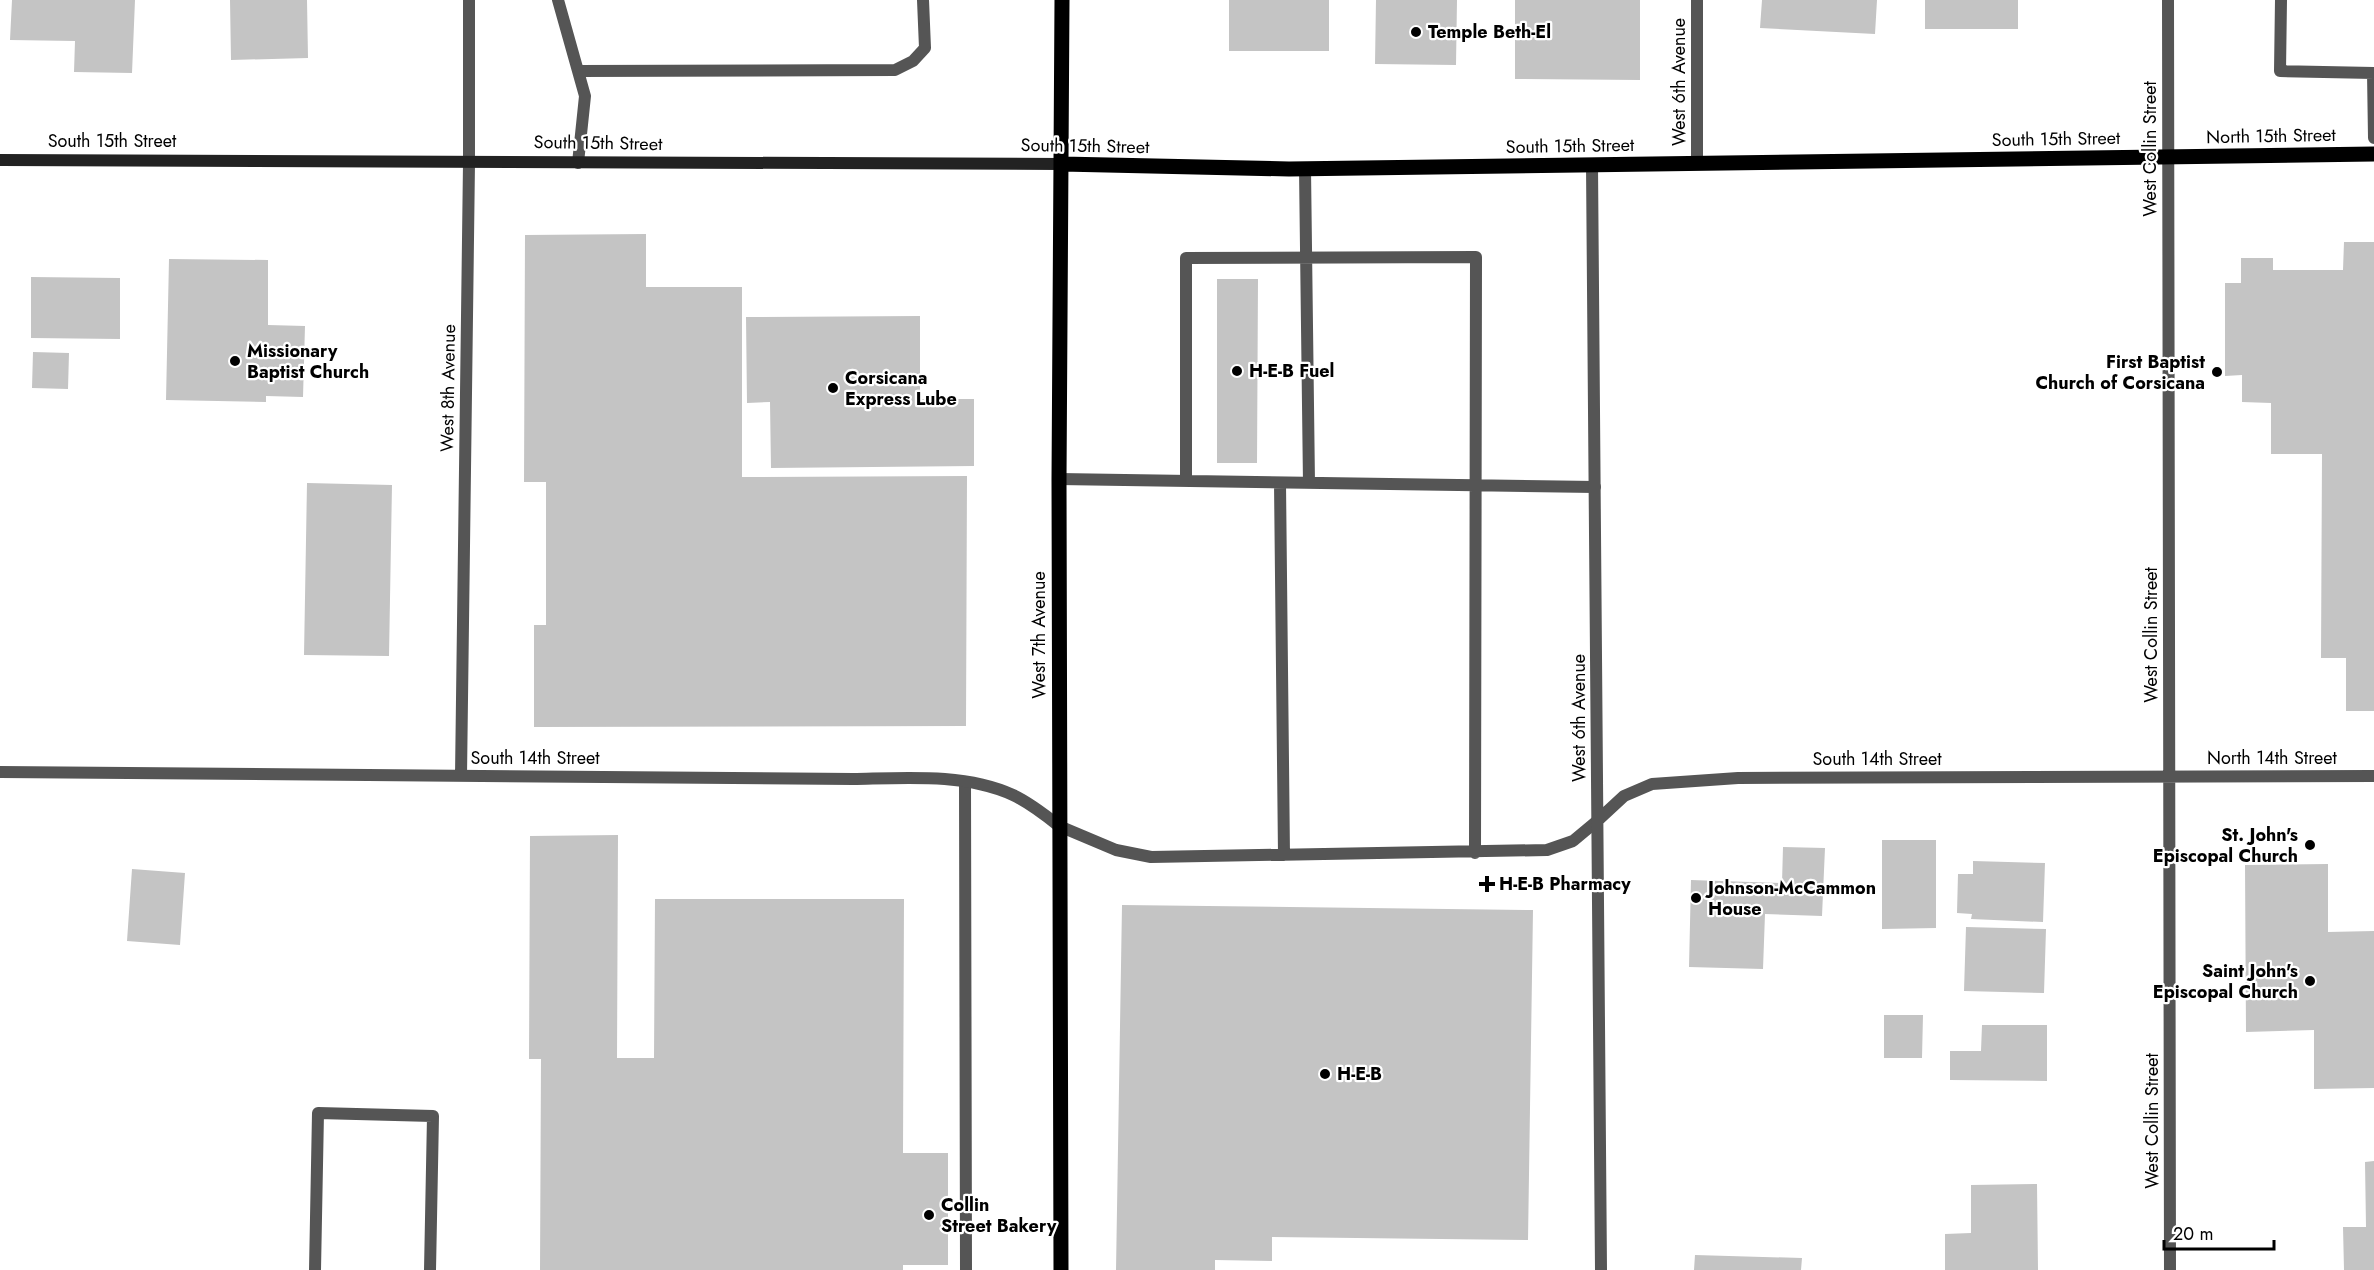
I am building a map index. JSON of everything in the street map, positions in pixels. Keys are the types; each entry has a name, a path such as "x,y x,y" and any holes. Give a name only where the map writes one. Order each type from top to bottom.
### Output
{"main road":[{"name":"West 7th Avenue","path":"1061,1270 1059,480 1062,0"},
{"name":"North 15th Street","path":"2168,156 2374,154"},
{"name":"South 15th Street","path":"0,160 1062,165 1305,169 2168,156"}],"street":[{"name":"West 8th Avenue","path":"461,776 469,0"},
{"path":"558,0 585,96 578,163"},
{"path":"578,71 895,70 913,61 925,48 923,0"},
{"name":"West 6th Avenue","path":"1697,0 1697,164"},
{"name":"West Collin Street","path":"2168,0 2170,1270"},
{"path":"2281,0 2280,71 2374,74 2374,138"},
{"name":"West 6th Avenue","path":"1592,165 1601,1270"},
{"path":"1305,169 1309,483"},
{"path":"1186,481 1186,258 1476,257 1475,853"},
{"path":"1059,480 1595,487"},
{"path":"1280,483 1284,855"},
{"name":"South 14th Street","path":"0,772 853,779 921,777 965,782 1011,794 1031,804 1059,826 1116,850 1151,857 1547,850 1573,841 1624,796 1652,784 1716,779 2169,776"},
{"name":"North 14th Street","path":"2169,776 2374,776"},
{"path":"965,782 966,1270"},
{"path":"315,1270 318,1113 433,1116 430,1270"}],"building":[{"path":"12,0 135,0 132,73 74,72 75,41 10,40"},
{"path":"230,0 307,0 308,58 231,60"},
{"path":"1229,0 1329,0 1329,51 1229,51"},
{"name":"Temple Beth-El","path":"1376,0 1457,0 1456,65 1375,64"},
{"path":"1515,0 1640,0 1640,80 1515,79"},
{"path":"1762,0 1877,0 1875,34 1760,28"},
{"path":"1925,0 2018,0 2018,29 1925,29"},
{"path":"646,234 646,287 742,287 742,477 967,476 966,726 534,727 534,625 546,625 546,482 524,482 525,235"},
{"path":"2344,242 2374,242 2374,711 2346,711 2346,658 2321,658 2322,454 2271,454 2271,403 2242,402 2242,375 2225,376 2225,283 2241,283 2241,258 2273,258 2273,270 2343,270"},
{"name":"Missionary Baptist Church","path":"169,259 268,260 268,325 305,326 303,397 266,396 266,402 166,400"},
{"path":"31,277 120,278 120,339 31,338"},
{"name":"H-E-B Fuel","path":"1217,279 1258,279 1257,463 1217,463"},
{"name":"Corsicana Express Lube","path":"920,316 920,399 974,399 974,466 771,468 770,402 747,403 746,317"},
{"path":"33,352 69,353 68,389 32,388"},
{"path":"307,483 392,485 389,656 304,655"},
{"name":"Collin Street Bakery","path":"618,835 617,1058 654,1058 655,899 904,899 903,1153 948,1153 948,1265 903,1265 903,1270 540,1270 541,1059 529,1059 530,836"},
{"path":"1882,840 1936,840 1936,928 1882,929"},
{"path":"1783,847 1825,848 1822,916 1765,914 1763,969 1689,967 1691,880 1782,883"},
{"path":"1973,861 2045,863 2043,922 1971,919 1972,914 1957,913 1958,874 1973,874"},
{"name":"Saint John's Episcopal Church","path":"2328,864 2328,932 2374,931 2374,1088 2314,1089 2314,1030 2246,1032 2245,865"},
{"path":"132,869 185,873 180,945 127,941"},
{"name":"H-E-B","path":"1122,905 1533,910 1528,1240 1272,1237 1272,1261 1215,1260 1215,1270 1116,1270"},
{"path":"1966,927 2046,929 2044,993 1964,991"},
{"path":"1884,1015 1923,1015 1922,1058 1884,1058"},
{"path":"1982,1025 2047,1025 2047,1081 1950,1080 1950,1051 1981,1051"},
{"path":"2374,1161 2374,1270 2344,1270 2343,1227 2366,1227 2365,1162"},
{"path":"2037,1184 2038,1270 1945,1270 1945,1234 1971,1233 1971,1185"},
{"path":"1695,1255 1802,1258 1801,1270 1694,1270"}],"place":[{"name":"Temple Beth-El","path":"1416,32"},
{"name":"Missionary Baptist Church","path":"235,361"},
{"name":"H-E-B Fuel","path":"1237,371"},
{"name":"First Baptist Church of Corsicana","path":"2217,372"},
{"name":"Corsicana Express Lube","path":"833,388"},
{"name":"St. John's Episcopal Church","path":"2310,845"},
{"name":"H-E-B Pharmacy","path":"1487,884"},
{"name":"Johnson-McCammon House","path":"1696,898"},
{"name":"Saint John's Episcopal Church","path":"2310,981"},
{"name":"H-E-B","path":"1325,1074"},
{"name":"Collin Street Bakery","path":"929,1215"}]}
